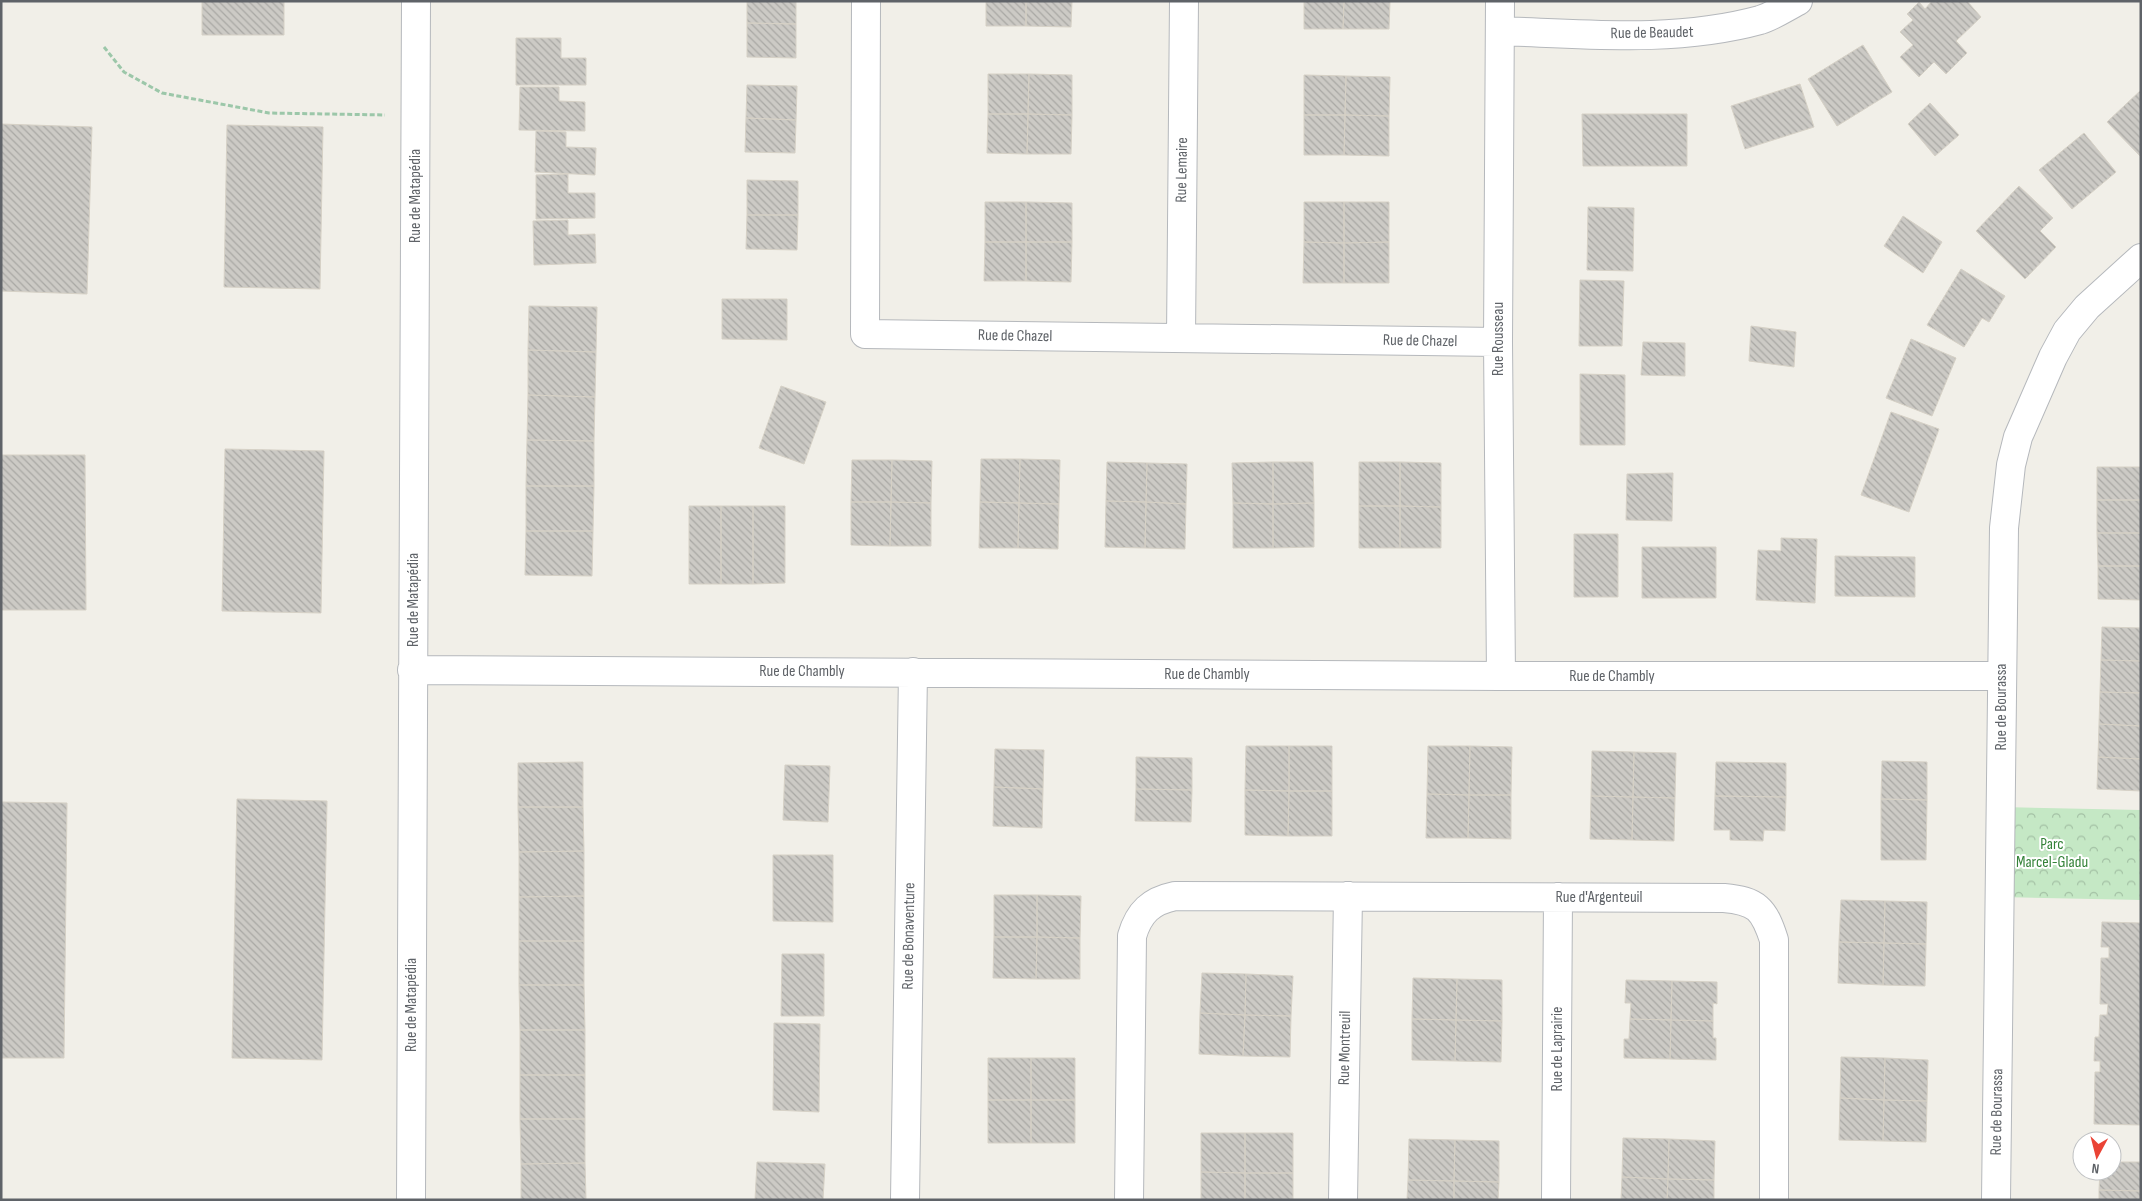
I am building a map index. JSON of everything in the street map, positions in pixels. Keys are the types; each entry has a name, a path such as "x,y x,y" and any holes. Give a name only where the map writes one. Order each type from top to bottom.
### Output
{"street":[{"name":"Rue de Matapédia","path":"411,1200 416,1"},
{"name":"Rue de Chazel","path":"866,1 865,334 1498,342"},
{"name":"Rue Lemaire","path":"1181,338 1184,1"},
{"name":"Rue Rousseau","path":"1500,1 1498,342 1501,676"},
{"name":"Rue de Beaudet","path":"1500,31 1651,35 1691,33 1762,20 1798,1"},
{"name":"Rue de Bourassa","path":"1996,1200 2004,528 2011,465 2018,437 2052,357 2067,332 2088,307 2141,258"},
{"name":"Rue de Chambly","path":"412,670 1501,676 2001,676"},
{"name":"Rue de Bonaventure","path":"905,1200 913,672"},
{"name":"Rue d'Argenteuil","path":"1129,1200 1132,936 1136,922 1159,899 1175,896 1348,896 1724,898 1745,900 1762,911 1770,925 1774,940 1774,1200"},
{"name":"Rue Montreuil","path":"1343,1200 1348,896"},
{"name":"Rue de Laprairie","path":"1556,1200 1558,897"}],"path":[{"path":"104,47 124,72 162,93 269,113 415,116"}],"green space":[{"name":"Parc Marcel-Gladu","path":"2001,807 2141,810 2141,900 1999,897"}],"building":[{"path":"202,1 284,1 284,35 202,35"},
{"path":"747,1 796,1 796,24 747,23"},
{"path":"986,1 1026,1 1026,26 986,26"},
{"path":"1026,1 1072,1 1071,27 1026,26"},
{"path":"1304,1 1344,1 1343,29 1304,29"},
{"path":"1344,1 1390,1 1389,29 1343,29"},
{"path":"1932,1 1967,1 1981,17 1956,41 1967,53 1946,74 1934,62 1919,77 1900,57 1913,45 1900,32 1913,20 1907,14 1919,2 1925,9"},
{"path":"747,23 796,24 796,58 747,57"},
{"path":"516,38 561,38 561,58 586,58 586,85 516,85"},
{"path":"1863,45 1892,92 1837,126 1808,79"},
{"path":"988,74 1029,74 1028,114 988,114"},
{"path":"1029,74 1072,75 1072,115 1028,114"},
{"path":"1304,75 1346,76 1345,115 1304,115"},
{"path":"1346,76 1390,77 1389,116 1345,115"},
{"path":"1800,84 1814,127 1745,149 1731,106"},
{"path":"747,85 797,86 796,120 746,118"},
{"path":"520,87 559,87 559,101 585,102 585,131 519,130"},
{"path":"2141,90 2141,155 2140,156 2107,122"},
{"path":"1930,103 1959,135 1935,156 1908,124"},
{"path":"988,114 1028,114 1027,154 987,153"},
{"path":"1028,114 1072,115 1071,154 1027,154"},
{"path":"1582,114 1687,114 1687,166 1583,166"},
{"path":"1304,115 1345,115 1344,155 1304,155"},
{"path":"1345,115 1389,116 1389,156 1344,155"},
{"path":"746,118 796,120 795,153 745,152"},
{"path":"1,124 92,127 87,294 1,291"},
{"path":"227,125 323,127 320,289 224,287"},
{"path":"536,131 566,132 566,147 596,148 595,175 535,172"},
{"path":"2084,133 2116,172 2072,209 2039,170"},
{"path":"568,174 568,193 595,193 595,218 536,219 536,175"},
{"path":"747,180 798,181 798,215 747,215"},
{"path":"2019,186 2053,218 2040,231 2056,247 2025,279 1976,231"},
{"path":"985,202 1026,202 1026,242 985,242"},
{"path":"1026,202 1072,203 1072,242 1026,242"},
{"path":"1304,202 1344,202 1344,243 1304,242"},
{"path":"1344,202 1389,202 1389,242 1344,243"},
{"path":"1588,207 1634,208 1633,271 1587,270"},
{"path":"747,215 798,215 797,250 746,249"},
{"path":"1903,216 1942,242 1923,273 1884,246"},
{"path":"568,220 568,235 595,234 596,263 534,265 533,221"},
{"path":"985,242 1026,242 1026,281 984,281"},
{"path":"1026,242 1072,242 1071,282 1026,281"},
{"path":"1304,242 1344,243 1344,283 1303,283"},
{"path":"1389,242 1389,283 1344,283 1344,243"},
{"path":"1961,269 2005,296 1989,322 1982,318 1964,347 1927,325"},
{"path":"1580,280 1624,281 1622,346 1579,346"},
{"path":"722,299 787,299 787,340 722,339"},
{"path":"529,306 597,307 596,352 528,350"},
{"path":"1751,326 1796,332 1794,367 1749,361"},
{"path":"1911,339 1956,358 1932,416 1886,398"},
{"path":"1643,342 1685,343 1685,376 1641,375"},
{"path":"528,350 596,352 595,397 528,395"},
{"path":"1580,374 1625,375 1625,445 1580,445"},
{"path":"781,386 826,402 804,464 759,448"},
{"path":"528,395 595,397 594,441 527,440"},
{"path":"1891,412 1939,429 1909,512 1861,495"},
{"path":"527,440 594,441 594,486 526,486"},
{"path":"225,449 324,451 321,613 222,611"},
{"path":"1,455 85,455 86,610 1,610"},
{"path":"981,459 1020,459 1019,503 980,502"},
{"path":"1020,459 1060,460 1059,504 1019,503"},
{"path":"852,460 892,460 891,502 851,502"},
{"path":"892,460 932,461 931,503 891,502"},
{"path":"1107,462 1147,463 1146,502 1106,501"},
{"path":"1273,462 1273,504 1233,503 1232,463"},
{"path":"1273,462 1313,462 1314,503 1273,504"},
{"path":"1359,462 1400,462 1400,506 1359,506"},
{"path":"1400,462 1441,463 1441,507 1400,506"},
{"path":"1147,463 1187,464 1186,504 1146,502"},
{"path":"2097,467 2141,467 2141,500 2097,500"},
{"path":"1673,473 1672,521 1626,520 1627,474"},
{"path":"526,486 594,486 593,531 526,531"},
{"path":"2097,500 2141,500 2141,533 2097,533"},
{"path":"1106,501 1146,502 1145,548 1105,547"},
{"path":"851,502 891,502 890,546 851,545"},
{"path":"891,502 931,503 931,546 890,546"},
{"path":"980,502 1019,503 1018,548 979,548"},
{"path":"1146,502 1186,504 1185,549 1145,548"},
{"path":"1019,503 1059,504 1058,549 1018,548"},
{"path":"1233,503 1273,504 1273,548 1233,548"},
{"path":"1314,503 1314,547 1273,548 1273,504"},
{"path":"689,506 721,506 721,584 689,584"},
{"path":"721,506 753,506 753,584 721,584"},
{"path":"753,506 785,506 785,583 753,584"},
{"path":"1359,506 1400,506 1400,548 1359,548"},
{"path":"1400,506 1441,507 1441,548 1400,548"},
{"path":"526,531 593,531 592,576 525,575"},
{"path":"2097,533 2141,533 2141,566 2098,566"},
{"path":"1574,534 1618,534 1618,597 1574,597"},
{"path":"1781,538 1817,539 1815,603 1756,600 1758,550 1781,551"},
{"path":"1642,547 1716,547 1716,598 1642,598"},
{"path":"1835,556 1915,557 1915,597 1835,596"},
{"path":"2098,566 2141,566 2141,600 2098,599"},
{"path":"2102,627 2141,628 2141,661 2101,660"},
{"path":"2101,660 2141,661 2141,693 2100,692"},
{"path":"2100,692 2141,693 2141,726 2099,724"},
{"path":"2099,724 2141,726 2141,759 2098,757"},
{"path":"1246,746 1289,746 1289,791 1245,790"},
{"path":"1289,746 1332,746 1332,791 1289,791"},
{"path":"1428,746 1470,746 1469,795 1427,794"},
{"path":"1470,746 1512,747 1511,795 1469,795"},
{"path":"995,749 1044,750 1043,789 994,787"},
{"path":"1592,751 1634,752 1633,797 1591,796"},
{"path":"1634,752 1676,753 1675,798 1633,797"},
{"path":"1136,757 1192,758 1192,790 1136,789"},
{"path":"2098,757 2141,759 2141,791 2097,789"},
{"path":"1882,761 1927,762 1927,800 1881,799"},
{"path":"583,762 583,807 518,807 518,763"},
{"path":"1716,762 1786,763 1786,797 1715,796"},
{"path":"785,765 830,766 828,822 783,820"},
{"path":"994,787 1043,789 1042,828 993,826"},
{"path":"1136,789 1192,790 1191,822 1135,821"},
{"path":"1245,790 1289,791 1288,836 1245,835"},
{"path":"1289,791 1332,791 1332,836 1288,836"},
{"path":"1427,794 1469,795 1468,838 1426,838"},
{"path":"1469,795 1511,795 1511,839 1468,838"},
{"path":"1591,796 1633,797 1632,840 1590,839"},
{"path":"1715,796 1786,797 1785,831 1764,830 1763,841 1730,840 1730,830 1714,830"},
{"path":"1633,797 1675,798 1674,841 1632,840"},
{"path":"237,799 327,801 322,1060 232,1058"},
{"path":"1881,799 1927,800 1926,860 1881,860"},
{"path":"1,802 67,803 64,1058 1,1058"},
{"path":"518,807 583,807 584,851 519,852"},
{"path":"584,851 584,896 519,897 519,852"},
{"path":"773,855 833,855 833,922 773,921"},
{"path":"994,895 1037,895 1037,937 994,937"},
{"path":"1037,895 1081,896 1080,938 1037,937"},
{"path":"584,896 584,941 519,941 519,897"},
{"path":"1841,900 1885,901 1884,943 1839,942"},
{"path":"1885,901 1927,902 1926,944 1884,943"},
{"path":"2102,922 2141,923 2141,1125 2094,1124 2095,1072 2100,1072 2100,1061 2094,1061 2095,1037 2099,1037 2100,1015 2107,1015 2108,1004 2100,1004 2101,958 2109,958 2109,947 2101,947"},
{"path":"994,937 1037,937 1036,979 993,978"},
{"path":"1037,937 1080,938 1080,979 1036,979"},
{"path":"519,941 584,941 584,985 519,985"},
{"path":"1839,942 1884,943 1883,985 1838,983"},
{"path":"1884,943 1926,944 1925,986 1883,985"},
{"path":"782,954 824,954 824,1016 781,1016"},
{"path":"1202,973 1246,974 1245,1015 1200,1013"},
{"path":"1246,974 1293,976 1291,1016 1245,1015"},
{"path":"1413,978 1457,979 1456,1020 1412,1019"},
{"path":"1457,979 1502,980 1502,1021 1456,1020"},
{"path":"1626,980 1672,981 1671,1020 1630,1019 1631,1003 1625,1003"},
{"path":"1672,981 1717,982 1717,1004 1713,1003 1713,1021 1671,1020"},
{"path":"519,985 584,985 585,1030 520,1030"},
{"path":"1200,1013 1245,1015 1243,1056 1199,1054"},
{"path":"1245,1015 1291,1016 1290,1057 1243,1056"},
{"path":"1412,1019 1456,1020 1455,1061 1412,1060"},
{"path":"1630,1019 1671,1020 1670,1059 1624,1058 1624,1039 1629,1039"},
{"path":"1456,1020 1502,1021 1501,1062 1455,1061"},
{"path":"1671,1020 1713,1021 1713,1038 1716,1038 1716,1060 1670,1059"},
{"path":"774,1023 820,1024 819,1112 773,1110"},
{"path":"520,1030 585,1030 585,1075 520,1075"},
{"path":"1841,1057 1885,1058 1884,1100 1840,1098"},
{"path":"988,1058 1031,1058 1031,1100 988,1100"},
{"path":"1031,1058 1075,1058 1075,1100 1031,1100"},
{"path":"1885,1058 1928,1060 1927,1101 1884,1100"},
{"path":"520,1075 585,1075 585,1119 520,1119"},
{"path":"1840,1098 1884,1100 1883,1141 1839,1140"},
{"path":"988,1100 1031,1100 1031,1143 988,1143"},
{"path":"1031,1100 1075,1100 1075,1143 1031,1143"},
{"path":"1884,1100 1927,1101 1926,1142 1883,1141"},
{"path":"520,1119 585,1119 585,1163 521,1164"},
{"path":"1201,1133 1245,1133 1245,1173 1201,1172"},
{"path":"1245,1133 1293,1133 1293,1173 1245,1173"},
{"path":"1623,1138 1669,1139 1668,1179 1622,1177"},
{"path":"1409,1139 1455,1140 1454,1181 1408,1180"},
{"path":"1669,1139 1715,1141 1714,1180 1668,1179"},
{"path":"1455,1140 1499,1141 1499,1182 1454,1181"},
{"path":"757,1162 825,1164 823,1200 755,1200"},
{"path":"2122,1162 2141,1162 2141,1191 2099,1190 2099,1181 2122,1181"},
{"path":"585,1163 586,1200 521,1200 521,1164"},
{"path":"1201,1172 1245,1173 1245,1200 1201,1200"},
{"path":"1245,1173 1293,1173 1293,1200 1245,1200"},
{"path":"1622,1177 1668,1179 1667,1200 1621,1200"},
{"path":"1668,1179 1714,1180 1714,1200 1667,1200"},
{"path":"1408,1180 1454,1181 1454,1200 1407,1200"},
{"path":"1454,1181 1499,1182 1498,1200 1454,1200"},
{"path":"2099,1190 2141,1191 2141,1200 2099,1200"}]}
